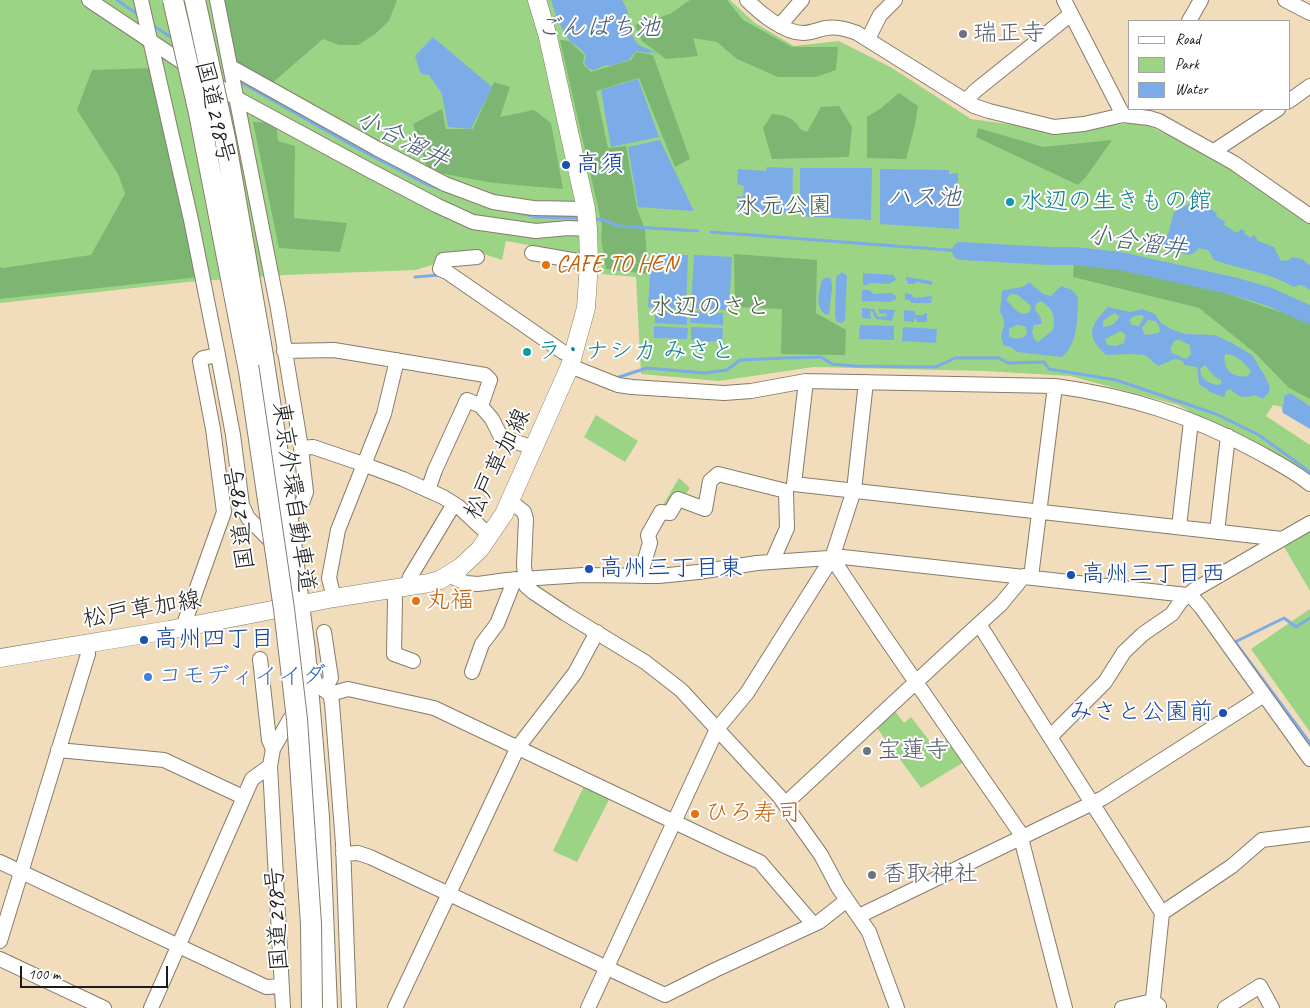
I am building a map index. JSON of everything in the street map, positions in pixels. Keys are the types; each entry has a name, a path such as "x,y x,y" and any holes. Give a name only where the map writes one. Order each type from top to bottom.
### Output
{"highway":[{"name":"国道298号","path":"162,0 189,110 256,436 290,719 306,936 308,1008"},
{"name":"東京外環自動車道","path":"173,0 201,122 246,352 284,609 298,719 311,924 312,1008"},
{"name":"東京外環自動車道","path":"182,0 209,122 258,381 292,597 312,818 318,923 320,1008"},
{"name":"国道298号","path":"194,0 225,138 263,356 300,605 319,817 327,1008"}],"main road":[{"name":"松戸草加線","path":"0,658 183,627 334,598 429,584 450,576 472,558 490,536 510,501 572,361 586,308 589,263 587,219 548,37 537,0"}],"street":[{"path":"89,0 150,35 235,92 396,184 473,222 536,231 568,228 587,219"},
{"path":"217,0 278,309 301,448 306,492 302,503 288,519"},
{"path":"747,0 768,19 800,33 826,28 843,28 868,39 966,101 989,111 1054,127 1084,124 1123,105 1064,0"},
{"path":"780,25 802,0"},
{"path":"868,39 880,15 895,0"},
{"path":"1190,20 1201,0"},
{"path":"1293,2 1310,13"},
{"path":"143,6 191,220 218,355 233,436 242,505 248,518 270,540"},
{"path":"966,101 975,91 1071,14"},
{"path":"231,69 445,184 493,202 587,219"},
{"path":"1290,100 1310,86"},
{"path":"1131,110 1141,116 1159,121 1214,151 1310,216"},
{"path":"1214,151 1276,110"},
{"path":"532,253 589,263"},
{"path":"477,258 443,260 440,269 562,352 572,361 618,384 632,387 724,394 806,382 1055,386 1092,391 1123,398 1191,421 1228,436 1294,472 1310,484"},
{"path":"284,351 334,350 486,375 490,380 480,405"},
{"path":"183,627 224,512 213,429 200,361 203,358 218,355"},
{"path":"334,598 329,578 338,530 384,414 397,360"},
{"path":"806,382 794,484 1282,539"},
{"path":"588,1008 717,729 747,693 832,558 854,490 866,382"},
{"path":"785,804 1028,577 1040,511 1055,386"},
{"path":"428,490 435,470 467,400 480,405 492,419 501,437 534,448"},
{"path":"1179,527 1191,421"},
{"path":"1217,532 1228,436"},
{"path":"301,448 313,447 364,464 428,490 454,504 490,536"},
{"path":"640,576 650,543 648,535 661,512 670,513 678,499 705,509 710,481 718,474 786,491 787,528 772,562"},
{"path":"472,672 482,644 497,624 520,579 526,519 524,512 510,501"},
{"path":"412,661 394,654 395,599 400,588 410,577 454,504"},
{"path":"1050,737 1105,682 1124,652 1143,634 1172,614 1187,595 1310,523"},
{"path":"450,576 466,583 478,584 520,579 583,576 659,576 772,562 843,557 1187,595 1202,607 1310,759"},
{"path":"832,558 1022,837 1065,1008"},
{"path":"520,579 532,592 645,662 681,690 785,804 821,855 838,887 869,932 897,1008"},
{"path":"979,624 1162,913 1155,1006 1122,1008"},
{"path":"324,632 331,678 327,692 343,854 349,1008"},
{"path":"395,1008 518,747 575,673 597,632"},
{"path":"0,941 88,654 86,644"},
{"path":"304,651 316,684 327,692 348,689 434,708 760,862 813,924"},
{"path":"260,659 269,740 273,749"},
{"path":"859,916 1093,803 1264,695"},
{"path":"283,1008 270,766 273,749 290,719"},
{"path":"58,750 164,760 243,797"},
{"path":"151,1008 243,797 252,779 270,766"},
{"path":"1162,913 1232,866 1262,840 1310,834"},
{"path":"343,854 358,853 370,857 665,995 813,924 847,900"},
{"path":"0,862 266,987 282,986"},
{"path":"0,959 104,1008"},
{"path":"1225,1008 1260,986 1272,1008"}],"green space":[{"name":"水元公園","path":"0,0 730,0 755,23 794,46 839,41 892,68 971,119 1057,131 1141,122 1213,157 1310,223 1310,413 1273,405 1266,416 1310,445 1310,488 1249,444 1178,405 1070,376 985,371 814,367 719,381 641,374 636,277 601,274 601,258 506,241 502,260 475,251 416,270 285,275 187,282 0,303"},
{"path":"221,0 397,0 389,21 374,35 358,45 339,45 323,39 271,84 234,62"},
{"path":"690,0 727,0 743,20 792,47 838,47 836,70 816,77 778,77 737,59 717,42 693,38 698,56 666,59 642,41 635,25 670,14"},
{"path":"560,40 569,41 584,55 583,64 591,72 631,60 636,52 653,55 690,159 675,167 639,78 596,91 608,148 626,146 637,208 645,230 648,274 606,269 601,238 602,225"},
{"path":"154,68 199,277 0,299 0,267 91,255 125,194 118,174 77,110 92,70"},
{"path":"494,82 510,87 500,117 534,110 551,123 563,189 494,183 428,171 413,124 442,109 446,129 473,129"},
{"path":"899,93 918,106 906,159 867,158 867,117"},
{"path":"839,106 852,127 849,157 772,159 763,128 772,114 789,118 800,129 807,132 821,107"},
{"path":"253,122 276,123 278,141 295,146 294,218 347,223 340,252 279,248"},
{"path":"978,128 1043,147 1112,140 1086,177 1078,185 976,137"},
{"path":"734,254 817,260 816,313 846,330 845,355 781,354 782,309 735,307"},
{"path":"1074,261 1201,285 1310,322 1310,399 1289,388 1255,353 1199,308 1073,277"},
{"path":"596,415 638,441 625,462 584,437"},
{"path":"679,478 690,488 683,499 669,511 660,510"},
{"path":"1310,528 1310,591 1283,545"},
{"path":"1310,609 1310,732 1251,649"},
{"path":"895,711 904,723 911,717 935,748 949,737 964,762 921,788 877,728"},
{"path":"585,784 611,796 577,862 553,851"}],"water":[{"name":"ごんぱち池","path":"551,0 622,0 628,11 627,27 635,40 640,46 654,52 659,56 653,52 636,51 629,60 610,66 606,65 594,70 589,69 584,63 584,53 571,42 565,33"},
{"path":"433,37 492,87 471,129 448,127 442,94 429,75 421,74 415,56"},
{"path":"638,79 659,137 611,147 601,90"},
{"path":"660,140 693,211 638,207 628,147"},
{"path":"767,167 793,168 792,214 737,210 737,196 743,197 744,186 737,184 738,169 766,171"},
{"name":"ハス池","path":"800,168 872,168 871,220 800,216"},
{"name":"ハス池","path":"880,169 949,170 949,174 958,173 958,187 952,188 953,207 959,208 959,229 880,224"},
{"path":"1195,201 1210,208 1217,214 1216,216 1225,222 1224,225 1237,233 1241,229 1251,238 1254,235 1258,241 1274,247 1281,261 1289,260 1292,257 1302,259 1310,265 1310,290 1299,285 1294,287 1264,274 1214,260 1208,250 1199,248 1189,255 1166,249 1162,242 1168,234 1174,212"},
{"path":"651,253 688,255 686,309 648,307"},
{"path":"694,255 732,257 729,310 691,308"},
{"path":"842,272 847,276 845,320 842,323 837,322 835,317 836,277"},
{"path":"863,273 894,275 897,279 889,284 871,283 863,285"},
{"path":"826,277 831,279 832,288 829,314 827,315 820,309 819,304 822,280"},
{"path":"906,277 932,281 932,285 917,282 908,284"},
{"path":"1029,282 1043,294 1051,296 1061,286 1072,290 1078,297 1076,329 1072,345 1062,357 1017,352 1011,347 1005,346 1002,341 1004,323 1000,313 1002,291 1026,285","holes":["1012,294 1018,295 1031,306 1030,312 1023,314 1014,309 1007,301 1008,296","1041,301 1048,307 1053,313 1054,321 1053,330 1038,342 1034,339 1032,331 1034,325 1042,324 1041,318 1035,310 1036,304","1016,325 1021,325 1026,327 1027,334 1018,338 1009,337 1009,329"]},
{"path":"862,290 869,290 874,294 891,293 896,296 896,299 890,302 862,301"},
{"path":"905,293 911,294 914,298 932,296 931,303 912,303 909,300 905,300"},
{"path":"1108,307 1130,312 1142,309 1155,314 1161,323 1173,330 1185,334 1215,335 1232,343 1252,355 1266,378 1270,387 1269,392 1263,399 1255,395 1241,396 1230,389 1227,390 1224,397 1212,393 1199,384 1197,367 1184,365 1183,361 1175,359 1158,366 1145,355 1106,355 1095,342 1092,331 1097,319","holes":["1114,313 1119,316 1115,323 1108,326 1103,327 1103,321","1142,315 1144,317 1139,326 1132,325 1129,320 1134,316","1148,320 1156,321 1160,329 1159,333 1145,335 1142,328","1121,331 1126,335 1124,343 1116,346 1107,345 1105,339","1175,340 1180,340 1190,345 1191,354 1186,359 1172,353 1170,349","1225,354 1229,354 1240,360 1251,371 1248,376 1238,376 1230,372 1225,364","1205,365 1215,377 1221,380 1221,384 1217,385 1207,382 1200,369"]},
{"path":"862,308 874,309 878,317 887,316 886,313 880,314 878,309 895,310 892,321 876,319 872,311 870,311 871,319 862,318"},
{"path":"655,310 687,312 687,325 655,323"},
{"path":"904,310 915,311 915,315 927,313 927,322 917,322 914,318 914,322 904,321"},
{"path":"691,311 723,313 723,325 690,323"},
{"path":"860,325 894,326 894,340 859,339"},
{"path":"654,326 688,328 687,339 654,338"},
{"path":"691,327 723,328 722,342 691,340"},
{"path":"903,327 937,329 936,343 902,341"},
{"path":"1290,393 1310,406 1310,429 1283,413 1284,396"}],"waterway":[{"name":"小合溜井","path":"117,0 140,16"},
{"name":"小合溜井","path":"151,24 175,40"},
{"name":"小合溜井","path":"237,80 355,147 424,183 440,189"},
{"name":"小合溜井","path":"516,212 536,217 581,218"},
{"name":"小合溜井","path":"593,219 604,220 618,226 698,231"},
{"name":"小合溜井","path":"711,232 961,251"},
{"name":"小合溜井","path":"961,251 1075,256 1120,261 1233,286 1270,297 1310,315"},
{"path":"415,277 440,275"},
{"path":"616,378 647,368 705,373 727,370 740,360 785,358 821,357 832,364 855,366 936,367 955,358 999,358 1008,363 1044,362 1049,369 1116,380 1216,414 1259,435 1310,472"},
{"path":"1310,618 1296,627 1284,618 1235,642 1310,743"}],"place":[{"name":"瑞正寺","path":"963,34"},
{"name":"高須","path":"566,165"},
{"name":"水辺の生きもの館","path":"1010,202"},
{"name":"CAFE TO HEN","path":"546,265"},
{"name":"ラ・ナシカ みさと","path":"527,352"},
{"name":"高州三丁目東","path":"589,569"},
{"name":"高州三丁目西","path":"1071,575"},
{"name":"丸福","path":"416,601"},
{"name":"高州四丁目","path":"144,640"},
{"name":"コモディイイダ","path":"148,677"},
{"name":"みさと公園前","path":"1223,713"},
{"name":"宝蓮寺","path":"867,751"},
{"name":"ひろ寿司","path":"695,814"},
{"name":"香取神社","path":"872,875"}],"park label":[{"name":"水辺のさと","path":"710,308"}]}
